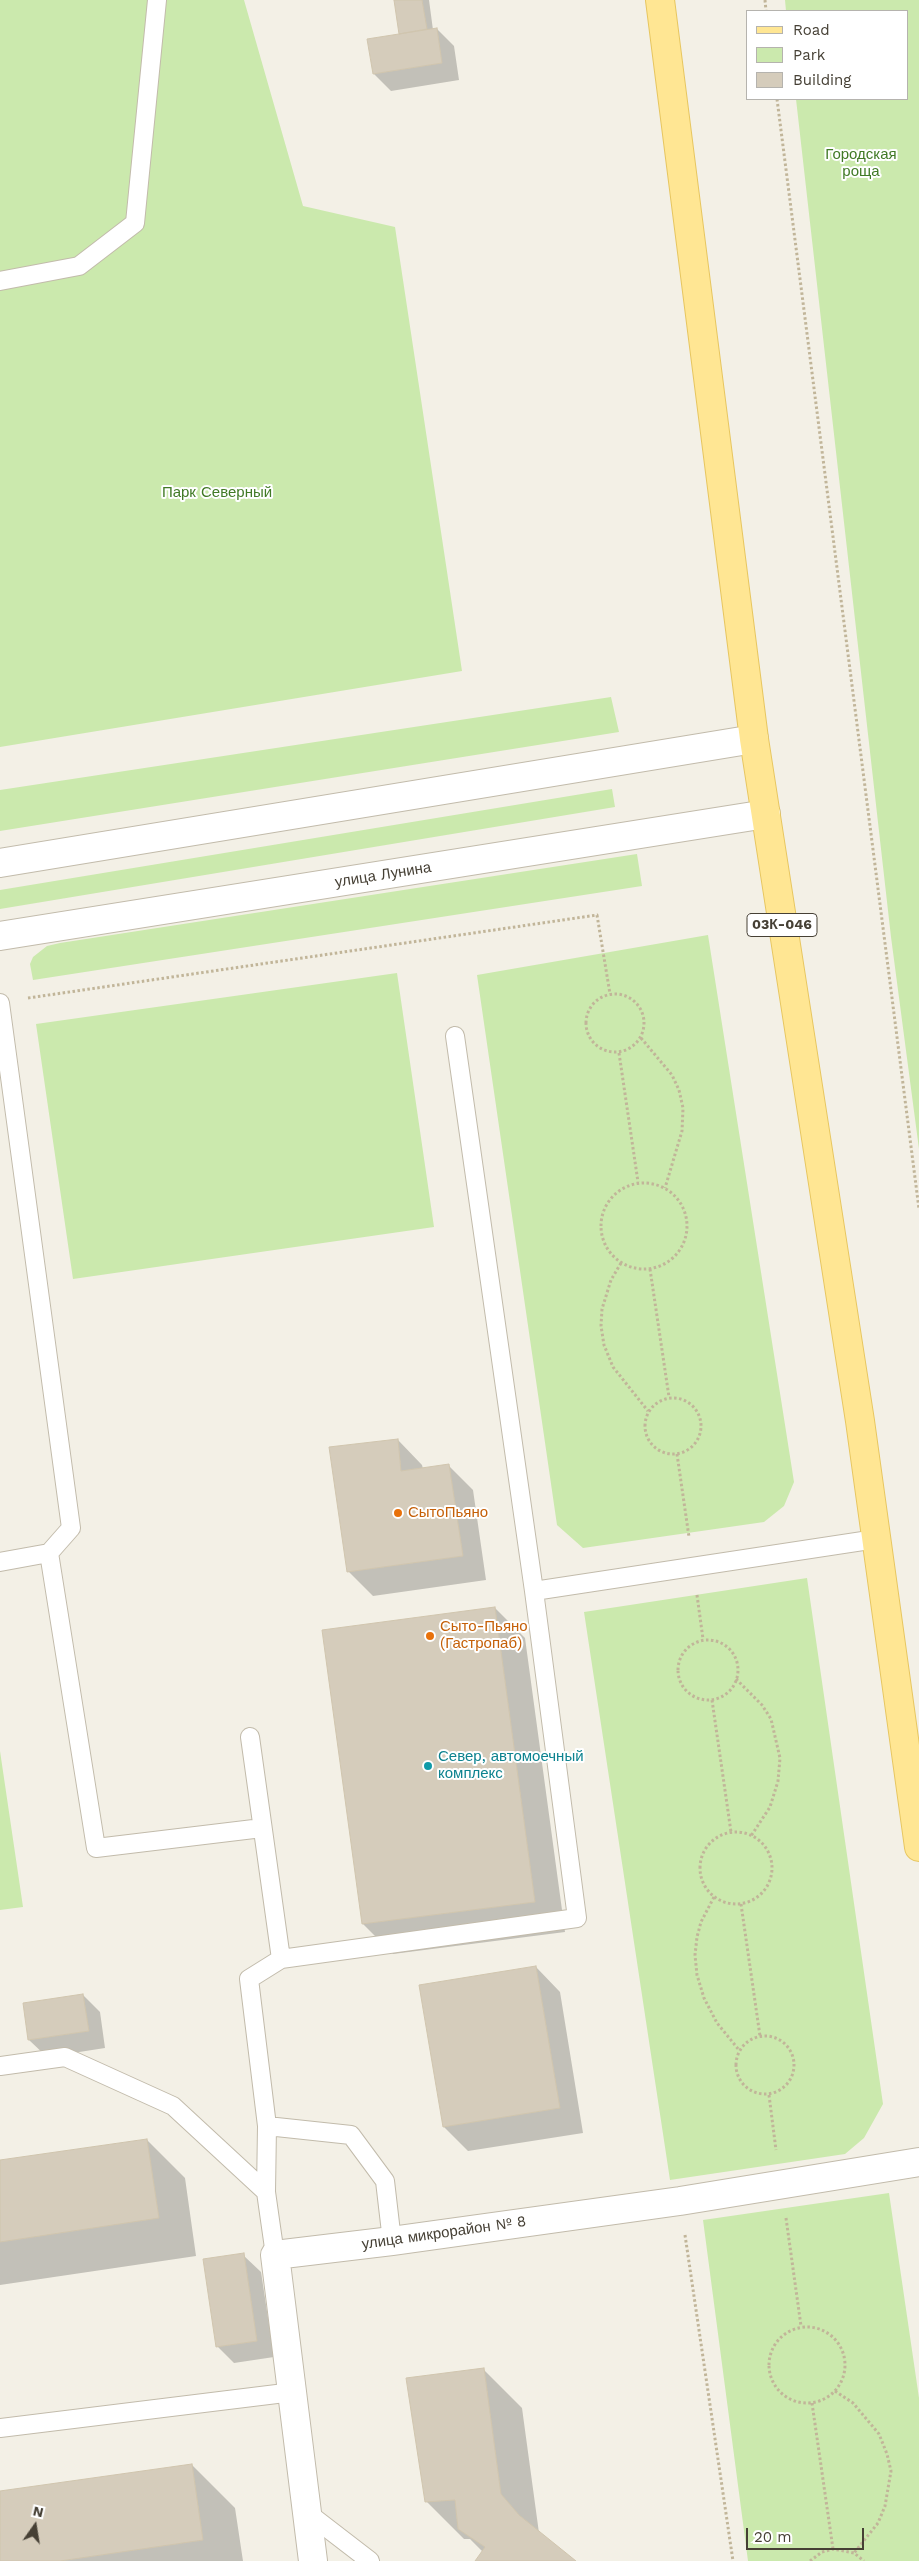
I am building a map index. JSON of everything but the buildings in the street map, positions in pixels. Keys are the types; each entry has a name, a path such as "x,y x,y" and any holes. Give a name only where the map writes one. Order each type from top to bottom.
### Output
{"main road":[{"name":"03К-046","path":"660,0 754,739 860,1421 919,1847"}],"street":[{"path":"0,863 754,739"},
{"name":"улица Лунина","path":"0,936 766,814"},
{"name":"улица микрорайон № 8","path":"275,2254 392,2241 680,2201 919,2162"},
{"path":"275,2254 309,2514 313,2561"}],"lane":[{"path":"0,281 79,266 135,223 157,0"},
{"path":"0,1003 71,1528 49,1553 0,1562"},
{"path":"275,2254 266,2192 266,2126 249,1979 281,1960 577,1918 534,1591 455,1036"},
{"path":"534,1591 876,1539"},
{"path":"49,1553 96,1848 262,1828"},
{"path":"250,1737 281,1960"},
{"path":"0,2066 66,2057 173,2106 266,2192"},
{"path":"266,2126 351,2135 384,2181 392,2241"},
{"path":"0,2428 292,2392"},
{"path":"309,2514 370,2561"}],"path":[{"path":"777,100 919,1209"},
{"path":"20,999 597,915 610,994"},
{"path":"610,994 624,995 635,1002 643,1013 645,1026 641,1038 631,1048 619,1053 606,1052 594,1045 586,1034 585,1021 588,1008 598,998 610,994"},
{"path":"641,1038 672,1075 679,1090 683,1108 682,1131 665,1188"},
{"path":"619,1053 638,1182"},
{"path":"638,1182 653,1183 665,1188 678,1199 686,1212 688,1228 685,1242 676,1255 665,1265 650,1269 635,1269 621,1263 609,1253 602,1239 600,1225 603,1209 611,1196 623,1187 638,1182"},
{"path":"621,1263 608,1286 602,1308 601,1326 604,1345 614,1367 648,1411"},
{"path":"650,1269 668,1397"},
{"path":"668,1397 682,1398 692,1405 700,1416 701,1428 698,1440 689,1450 677,1454 664,1453 653,1447 646,1436 644,1423 648,1411 656,1402 668,1397"},
{"path":"703,1639 717,1640 728,1648 736,1659 738,1672 725,1695 712,1700 699,1699 687,1691 680,1680 677,1667 682,1654 691,1644 703,1639"},
{"path":"736,1678 762,1705 771,1719 780,1758 778,1781 770,1807 751,1836"},
{"path":"712,1700 731,1832"},
{"path":"731,1832 751,1836 758,1839 767,1850 772,1863 771,1877 760,1894 741,1904 727,1902 714,1897 705,1886 700,1873 701,1859 713,1842 731,1832"},
{"path":"714,1897 701,1922 697,1937 695,1955 697,1975 704,1998 717,2023 739,2050"},
{"path":"741,1904 760,2036"},
{"path":"760,2036 774,2037 785,2044 792,2055 794,2068 790,2080 781,2090 769,2095 755,2094 744,2087 736,2076 735,2063 739,2050 748,2041 760,2036"},
{"path":"680,2201 733,2561"},
{"path":"801,2326 814,2326 835,2338 842,2348 845,2360 845,2373 835,2391 819,2402 812,2403 792,2401 781,2394 773,2383 768,2370 772,2346 790,2330 801,2326"},
{"path":"835,2391 853,2403 879,2434 887,2454 890,2471 885,2506 878,2523 854,2553"},
{"path":"812,2403 833,2549"},
{"path":"810,2561 822,2552 833,2549 854,2553 864,2561"}],"green space":[{"name":"Парк Северный","path":"0,0 244,0 303,206 395,227 462,671 0,747"},
{"name":"Городская роща","path":"785,0 919,0 919,1149 891,937 796,100 909,100 909,10 786,10"},
{"path":"611,697 619,732 0,831 0,790"},
{"path":"612,789 615,807 0,909 0,890"},
{"path":"637,854 642,886 33,980 30,964 33,957 47,946 60,943"},
{"path":"708,935 794,1482 784,1506 764,1522 583,1548 557,1525 477,975"},
{"path":"397,973 434,1227 73,1279 36,1024"},
{"path":"807,1578 883,2104 864,2138 845,2154 670,2180 584,1612"},
{"path":"0,1751 23,1907 0,1910"},
{"path":"889,2193 919,2398 919,2561 748,2561 703,2220"}],"place":[{"name":"СытоПьяно","path":"398,1513"},
{"name":"Сыто-Пьяно (Гастропаб)","path":"430,1636"},
{"name":"Север, автомоечный комплекс","path":"428,1766"}]}
